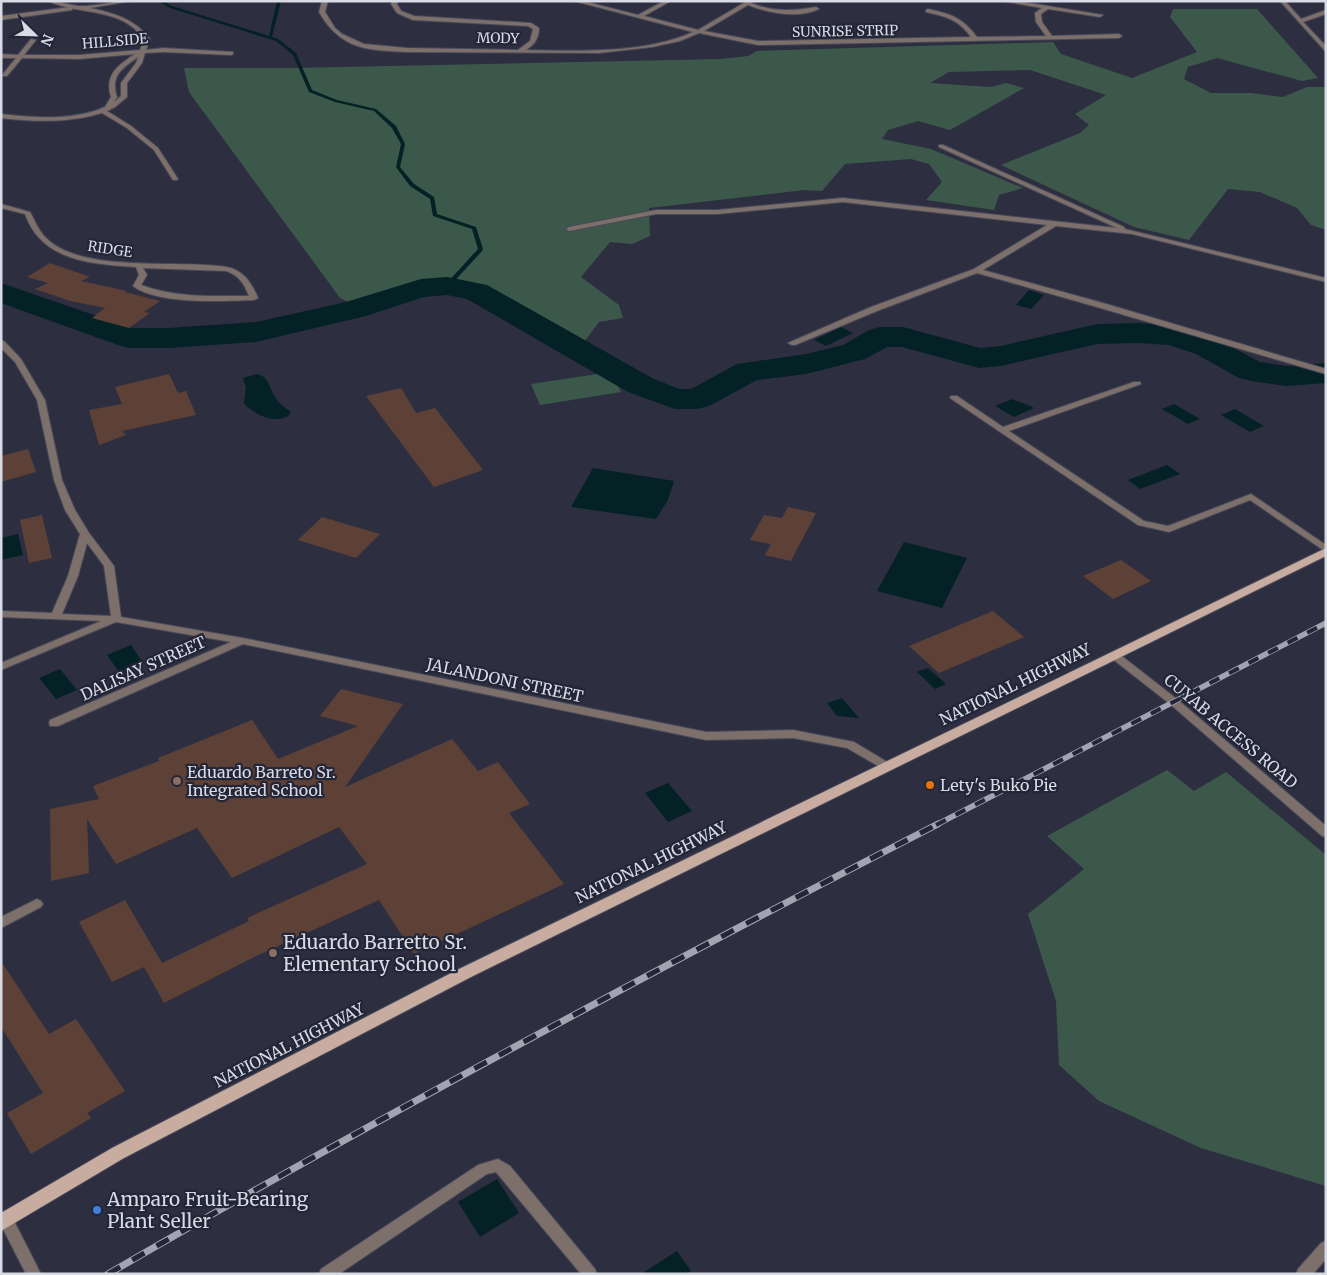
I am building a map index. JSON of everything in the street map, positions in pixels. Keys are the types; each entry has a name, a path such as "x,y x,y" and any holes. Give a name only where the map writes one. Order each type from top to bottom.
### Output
{"main road":[{"name":"NATIONAL HIGHWAY","path":"4,1221 118,1153 465,973 1326,550"}],"street":[{"path":"1,116 48,119 103,111 124,97 124,83 138,63 144,50 147,39 143,31 135,25 111,15 50,1"},
{"path":"1,18 129,1"},
{"name":"MODY","path":"325,1 322,12 332,29 349,41 376,47 417,50 520,51 643,47 680,39 749,2"},
{"path":"396,1 394,4 399,12 414,18 528,24 536,28 536,36 531,44 520,51"},
{"name":"SUNRISE STRIP","path":"576,1 736,40 783,44 1120,36"},
{"path":"638,17 669,1"},
{"path":"1004,1 1100,15"},
{"path":"1282,1 1326,50"},
{"path":"749,2 763,10 778,13 816,9"},
{"path":"1046,7 1038,13 1039,22 1050,37"},
{"path":"928,11 952,16 963,22 976,40"},
{"path":"1300,22 1326,12"},
{"path":"5,75 33,40"},
{"path":"103,111 112,103 114,97 110,83 112,76 125,63 144,50"},
{"name":"HILLSIDE","path":"1,56 79,57 144,50 231,53"},
{"path":"103,111 129,127 156,149 175,179"},
{"path":"941,146 1132,232"},
{"path":"569,229 656,212 718,212 843,200 1132,232 1326,280"},
{"name":"RIDGE","path":"1,206 28,213 34,228 47,244 69,254 110,264 215,268 236,272 249,287 254,298 219,298 152,293 137,286 143,275 139,266"},
{"path":"792,343 874,309 977,271 1055,223"},
{"path":"977,271 1323,370"},
{"path":"1,343 18,361 41,400 58,480 70,510 109,566 116,619 1,667"},
{"path":"1003,430 1137,384"},
{"path":"954,398 1141,523 1169,529 1251,497 1326,550"},
{"path":"56,616 73,576 85,534"},
{"name":"JALANDONI STREET","path":"1,614 116,619 243,641 706,736 793,734 850,745 885,766"},
{"name":"DALISAY STREET","path":"54,723 243,641"},
{"name":"CUYAB ACCESS ROAD","path":"1114,655 1174,702 1326,833"},
{"path":"1,922 37,904"},
{"path":"326,1274 483,1169 498,1165 505,1170 590,1274"},
{"path":"4,1221 34,1274"},
{"path":"1302,1274 1326,1248"}],"shaded area":[{"path":"1173,9 1257,9 1318,78 1302,81 1217,58 1188,67 1184,79 1211,93 1251,93 1283,97 1307,87 1326,87 1326,230 1311,225 1297,208 1260,192 1228,189 1189,240 1134,227 1001,165 1080,133 1089,125 1075,114 1106,95 1030,70 949,72 930,83 991,87 1006,83 1024,88 950,130 918,121 888,130 882,139 931,149 1023,188 999,195 994,210 926,200 942,182 929,164 911,159 845,164 822,191 804,190 649,208 650,236 632,244 610,242 581,277 619,305 623,318 599,322 578,350 513,311 460,288 445,286 422,287 352,304 340,298 189,92 184,68 293,68 721,59 748,56 757,51 1053,42 1061,54 1132,78 1197,52 1170,17"},
{"path":"1029,290 1044,295 1031,309 1016,305"},
{"path":"841,327 853,333 826,346 814,340"},
{"path":"611,372 621,392 540,405 531,384"},
{"path":"257,374 265,378 277,400 291,412 287,417 281,419 269,418 253,411 244,404 246,388 243,378"},
{"path":"1012,399 1034,408 1014,417 995,406"},
{"path":"1174,404 1200,419 1188,424 1162,409"},
{"path":"1235,409 1264,426 1250,432 1221,415"},
{"path":"1167,465 1180,474 1140,489 1128,480"},
{"path":"593,468 674,481 668,500 656,519 571,507"},
{"path":"18,534 23,555 1,560 1,538"},
{"path":"904,542 967,558 942,608 877,591"},
{"path":"131,645 143,663 119,672 107,655"},
{"path":"928,668 946,684 935,689 917,672"},
{"path":"60,669 77,690 56,699 39,678"},
{"path":"842,698 859,718 837,716 827,703"},
{"path":"1167,770 1194,791 1226,772 1326,855 1326,1186 1201,1148 1099,1101 1059,1065 1056,1001 1028,914 1084,869 1047,836"},
{"path":"668,783 692,811 668,822 645,793"},
{"path":"497,1179 519,1213 480,1237 458,1202"},
{"path":"677,1251 691,1271 687,1274 641,1274"}],"building":[{"path":"50,263 90,277 81,281 127,291 125,292 160,301 144,312 150,313 129,328 92,318 105,308 70,301 35,289 48,283 27,277"},
{"path":"169,374 178,393 186,391 196,415 122,431 126,435 99,445 89,410 122,404 115,387"},
{"path":"401,388 416,413 435,408 483,470 434,487 366,396"},
{"path":"28,449 36,472 1,482 1,456"},
{"path":"788,507 816,513 791,561 765,555 771,544 750,540 764,515 782,518"},
{"path":"42,515 52,558 29,563 20,520"},
{"path":"322,517 380,534 356,558 298,540"},
{"path":"1121,560 1151,581 1113,599 1083,576"},
{"path":"993,611 1024,637 939,673 909,646"},
{"path":"341,689 403,704 345,787 452,739 478,771 498,762 530,804 509,813 564,884 414,954 379,900 254,957 164,1003 144,967 112,982 79,922 125,900 162,963 249,921 247,918 367,864 339,827 232,878 197,828 116,864 87,819 89,873 51,881 50,809 99,799 93,786 159,761 158,758 252,720 278,759 358,726 320,716"},
{"path":"1,961 49,1034 76,1019 125,1091 87,1113 91,1118 31,1154 7,1113 43,1093 1,1027"}],"waterway":[{"path":"160,1 171,7 270,38"},
{"path":"270,38 279,1"},
{"path":"270,38 277,40 295,54 310,91 336,101 375,110 394,127 403,144 398,167 412,185 432,198 435,215 474,228 481,249 447,286"},
{"path":"1,292 129,338 169,338 256,332 355,309 421,288 447,286 476,291 640,385 675,399 697,399 749,371 806,364 854,352 880,337 903,337 979,358 1001,356 1097,334 1138,333 1172,336 1207,347 1251,371 1286,376 1326,373"}],"railway":[{"path":"936,825 1326,623"},
{"path":"108,1274 313,1157 520,1044 938,824"}],"place":[{"name":"Eduardo Barreto Sr. Integrated School","path":"177,781"},
{"name":"Lety's Buko Pie","path":"930,785"},
{"name":"Eduardo Barretto Sr. Elementary School","path":"273,953"},
{"name":"Amparo Fruit-Bearing Plant Seller","path":"97,1210"}]}
